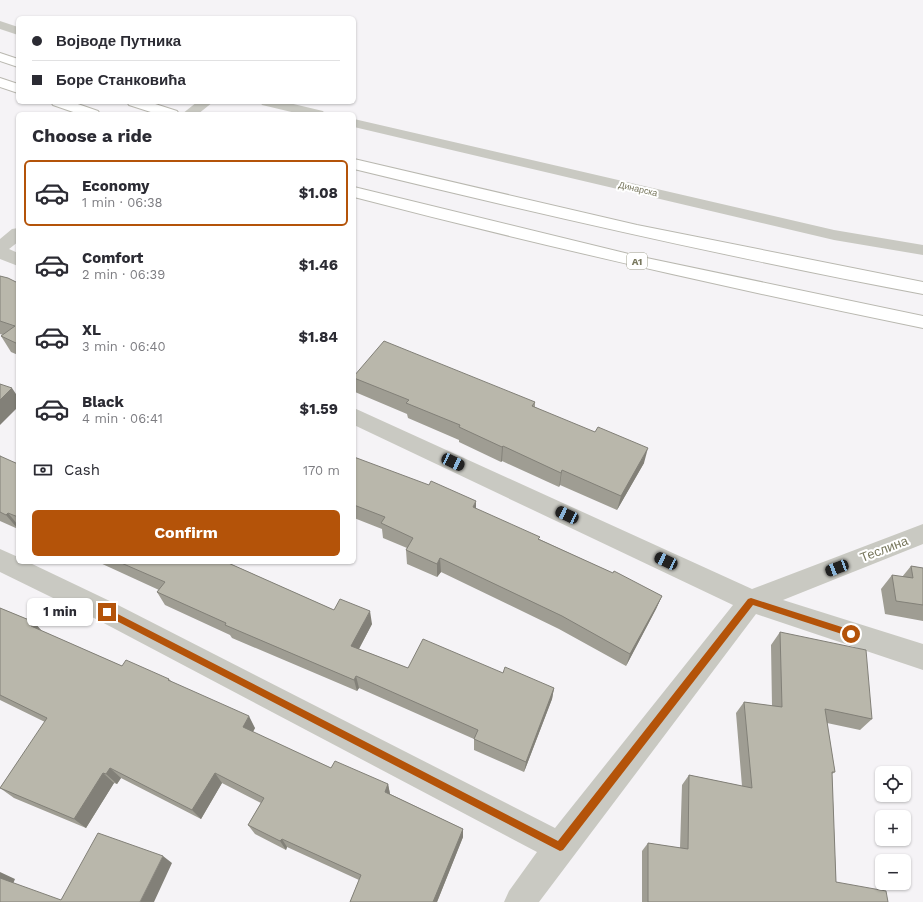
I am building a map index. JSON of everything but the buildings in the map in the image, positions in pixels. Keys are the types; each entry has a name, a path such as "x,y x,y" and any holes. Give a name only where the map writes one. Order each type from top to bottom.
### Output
{"highway":[{"path":"0,57 16,62"},
{"path":"0,82 16,87"},
{"path":"64,104 87,112"},
{"path":"140,104 165,112"},
{"path":"356,165 448,188 686,241 923,288"},
{"name":"A1","path":"356,192 607,254 761,289 923,322"}],"street":[{"path":"0,26 16,30"},
{"path":"192,112 203,104"},
{"path":"276,104 310,112"},
{"name":"Динарска","path":"356,123 827,233 923,250"},
{"path":"0,248 16,236"},
{"path":"0,252 16,259"},
{"path":"356,417 751,601 923,657"},
{"name":"Теслина","path":"751,601 923,534"},
{"path":"0,560 107,612 560,847"},
{"path":"520,902 560,847 751,601"}],"route":[{"path":"107,612 560,847 751,601 851,634"}]}
